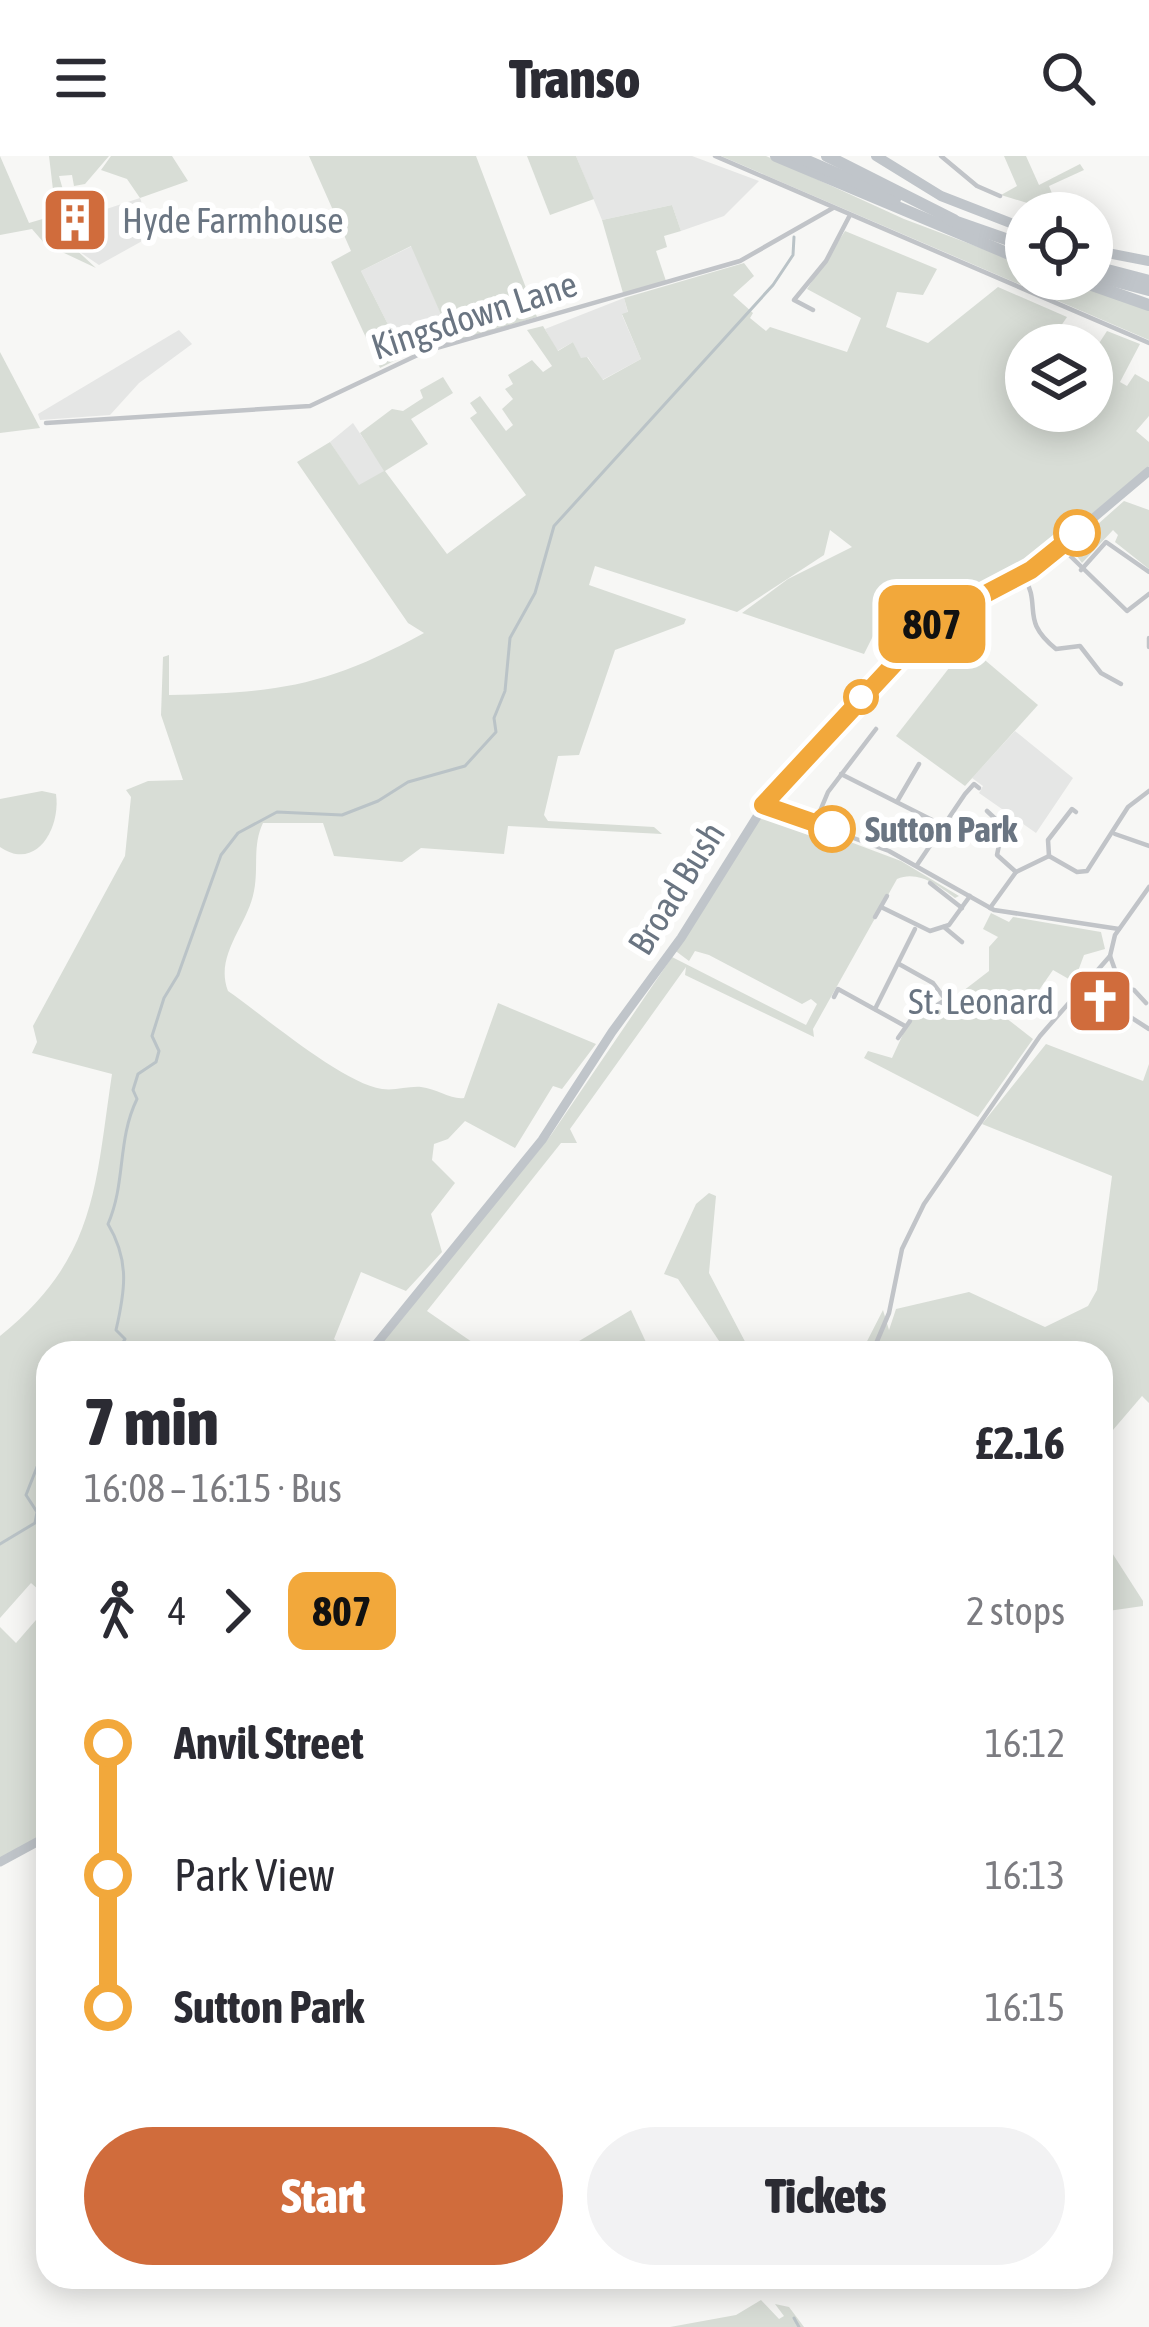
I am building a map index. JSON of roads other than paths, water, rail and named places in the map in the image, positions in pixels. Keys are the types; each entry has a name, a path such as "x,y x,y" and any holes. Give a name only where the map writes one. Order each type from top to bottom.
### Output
{"highway":[{"path":"776,156 1005,246"},
{"path":"796,156 961,228"},
{"path":"827,156 961,228"},
{"path":"1113,273 1149,285"},
{"path":"1113,279 1149,285"},
{"path":"1113,292 1149,305"}],"main road":[{"path":"876,156 941,196 1005,221"},
{"path":"1113,254 1149,260"},
{"name":"Broad Bush","path":"379,1341 542,1140 681,938 763,805 934,621 1023,574 1149,471"},
{"path":"0,1862 36,1842"}],"street":[{"path":"715,156 1149,343"},
{"path":"941,156 983,190 1000,196"},
{"name":"Kingsdown Lane","path":"46,422 310,406 426,351 740,261 833,208"},
{"path":"813,310 795,302 795,296 826,261 850,215"},
{"path":"1081,570 1106,542 1149,572"},
{"path":"1061,547 1127,611 1149,594"},
{"path":"1023,574 1033,596 1032,626 1056,649"},
{"path":"1149,638 1149,647"},
{"path":"1056,649 1078,645 1101,673 1121,684"},
{"path":"1051,658 1056,649"},
{"path":"814,823 841,774 876,729"},
{"path":"897,802 918,770"},
{"path":"841,774 942,825"},
{"path":"917,865 956,801 974,784 980,788"},
{"path":"1049,856 1080,873 1090,869 1132,804 1149,791"},
{"path":"763,805 917,865 990,908 1105,931 1119,929"},
{"path":"1049,856 1049,839 1072,809 1076,812"},
{"path":"987,811 1003,826 997,855 1016,872"},
{"path":"1113,833 1149,846"},
{"path":"990,908 1016,872 1049,856"},
{"path":"931,887 962,908"},
{"path":"1149,887 1112,941 1109,956 1123,1014 1149,1030"},
{"path":"875,917 887,896"},
{"path":"881,908 926,932 944,927 970,896"},
{"path":"875,1009 916,927"},
{"path":"944,927 962,942"},
{"path":"1105,931 1112,941"},
{"path":"877,1341 888,1317 902,1249 940,1177 1040,1036 1109,956"},
{"path":"899,964 933,983 945,1000"},
{"path":"834,997 843,980"},
{"path":"1119,987 1134,990 1146,1003"},
{"path":"838,989 907,1023 898,1038"},
{"path":"936,1006 953,995"}],"waterway":[{"path":"124,1341 116,1330 124,1276 108,1224 137,1099 133,1090 138,1074 156,1062 159,1051 152,1036 221,855 238,833 277,812 342,815 408,782 465,766 496,732 494,718 505,691 510,638 535,593 554,526 773,285 793,255 794,237"},
{"path":"36,1470 26,1495 36,1510"},
{"path":"0,1544 35,1523 36,1518"},
{"path":"794,2318 799,2327"}],"place":[{"name":"Hyde Farmhouse","path":"75,220"},
{"name":"Sutton Park","path":"832,829"},
{"name":"St. Leonard","path":"1100,1001"}]}
